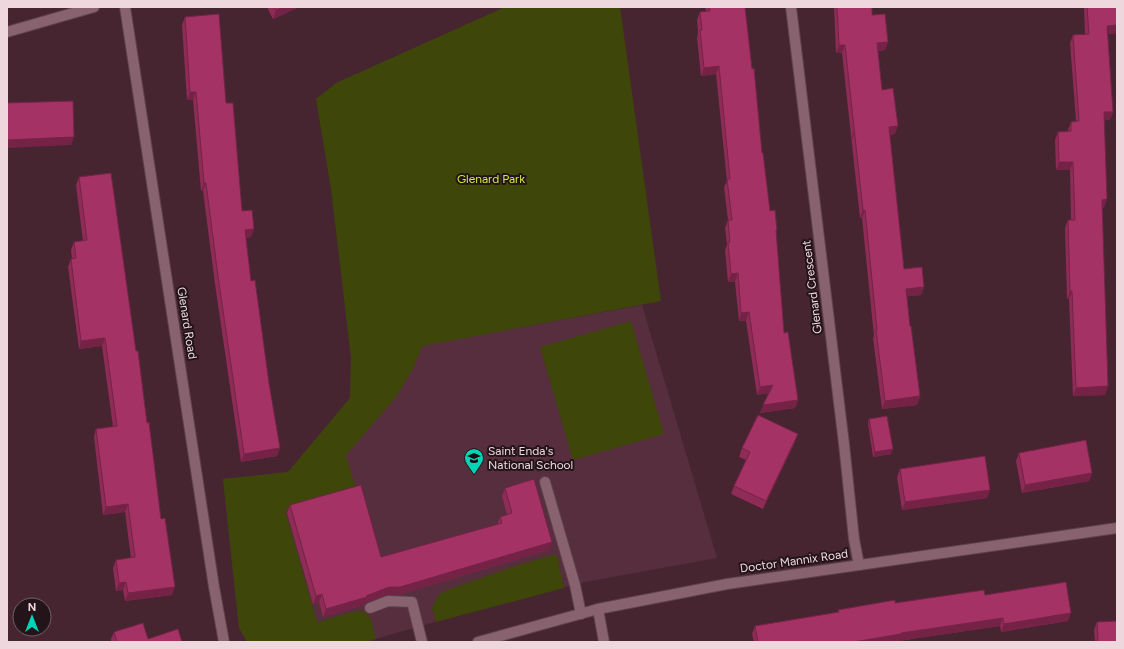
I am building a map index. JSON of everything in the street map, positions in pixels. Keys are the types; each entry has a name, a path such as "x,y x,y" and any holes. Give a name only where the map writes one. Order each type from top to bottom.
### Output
{"street":[{"path":"7,32 94,7"},
{"name":"Glenard Road","path":"125,7 214,587 224,642"},
{"name":"Glenard Crescent","path":"792,7 854,539 859,565"},
{"path":"545,482 575,585 581,614"},
{"name":"Doctor Mannix Road","path":"478,642 598,609 727,584 1117,528"},
{"path":"370,608 388,601 412,602 422,642"},
{"path":"598,609 604,642"}],"shaded area":[{"name":"Saint Enda's National School","path":"642,305 717,558 585,582 469,612 365,642 247,642 239,628 223,479 288,472 350,398 351,358"}],"green space":[{"name":"Glenard Park","path":"505,7 620,7 661,301 422,346 413,369 396,397 346,455 356,489 285,510 317,622 350,612 362,611 370,617 376,639 365,642 247,642 239,628 223,479 288,472 350,398 351,358 331,189 316,99 336,83"},
{"path":"631,321 664,434 573,460 540,347"},
{"path":"557,555 564,588 436,622 432,608 438,596 444,591 515,566"}],"building":[{"path":"274,7 284,7 276,10"},
{"path":"709,7 745,7 752,69 754,68 762,153 770,211 775,210 784,333 788,332 798,400 763,405 773,385 760,387 749,312 741,313 738,273 731,274 728,242 730,242 728,220 732,220 727,179 730,179 719,66 704,68 700,30 702,30 700,12 710,11"},
{"path":"837,7 872,7 872,15 885,14 888,42 877,43 882,90 893,88 898,126 889,127 904,269 922,267 924,287 906,289 920,396 885,401 876,330 865,210 863,210 845,45 839,45"},
{"path":"1087,7 1117,7 1117,25 1107,26 1113,112 1104,112 1107,199 1102,200 1108,386 1076,388 1072,291 1070,291 1068,220 1075,220 1073,162 1059,162 1058,132 1071,131 1071,122 1079,121 1073,35 1089,34"},
{"path":"219,14 226,103 233,103 242,211 252,210 254,229 245,230 251,281 255,280 269,383 280,448 244,454 206,183 204,183 196,92 190,92 185,17"},
{"path":"73,101 74,137 7,140 7,103"},
{"path":"111,173 136,351 138,351 147,423 149,422 161,519 165,518 175,587 128,593 126,582 119,583 116,560 135,557 128,504 106,507 96,429 117,426 105,338 81,341 71,259 76,258 74,242 87,240 79,177"},
{"path":"758,415 798,434 766,501 734,486 750,452 742,448"},
{"path":"887,416 893,449 875,452 869,419"},
{"path":"1086,440 1092,473 1025,485 1019,453"},
{"path":"985,456 990,490 905,502 900,469"},
{"path":"534,479 552,542 400,587 389,587 366,596 367,597 326,609 322,594 316,596 290,505 361,485 381,557 502,523 500,517 512,513 505,488"},
{"path":"1066,582 1071,613 1004,624 1003,618 901,633 853,642 758,642 755,626 839,612 838,610 895,600 895,603 984,590 985,595"},
{"path":"1117,621 1117,642 1098,642 1097,622"},
{"path":"143,623 148,639 178,629 182,642 117,642 114,632"}],"place":[{"name":"Saint Enda's National School","path":"474,475"}]}
